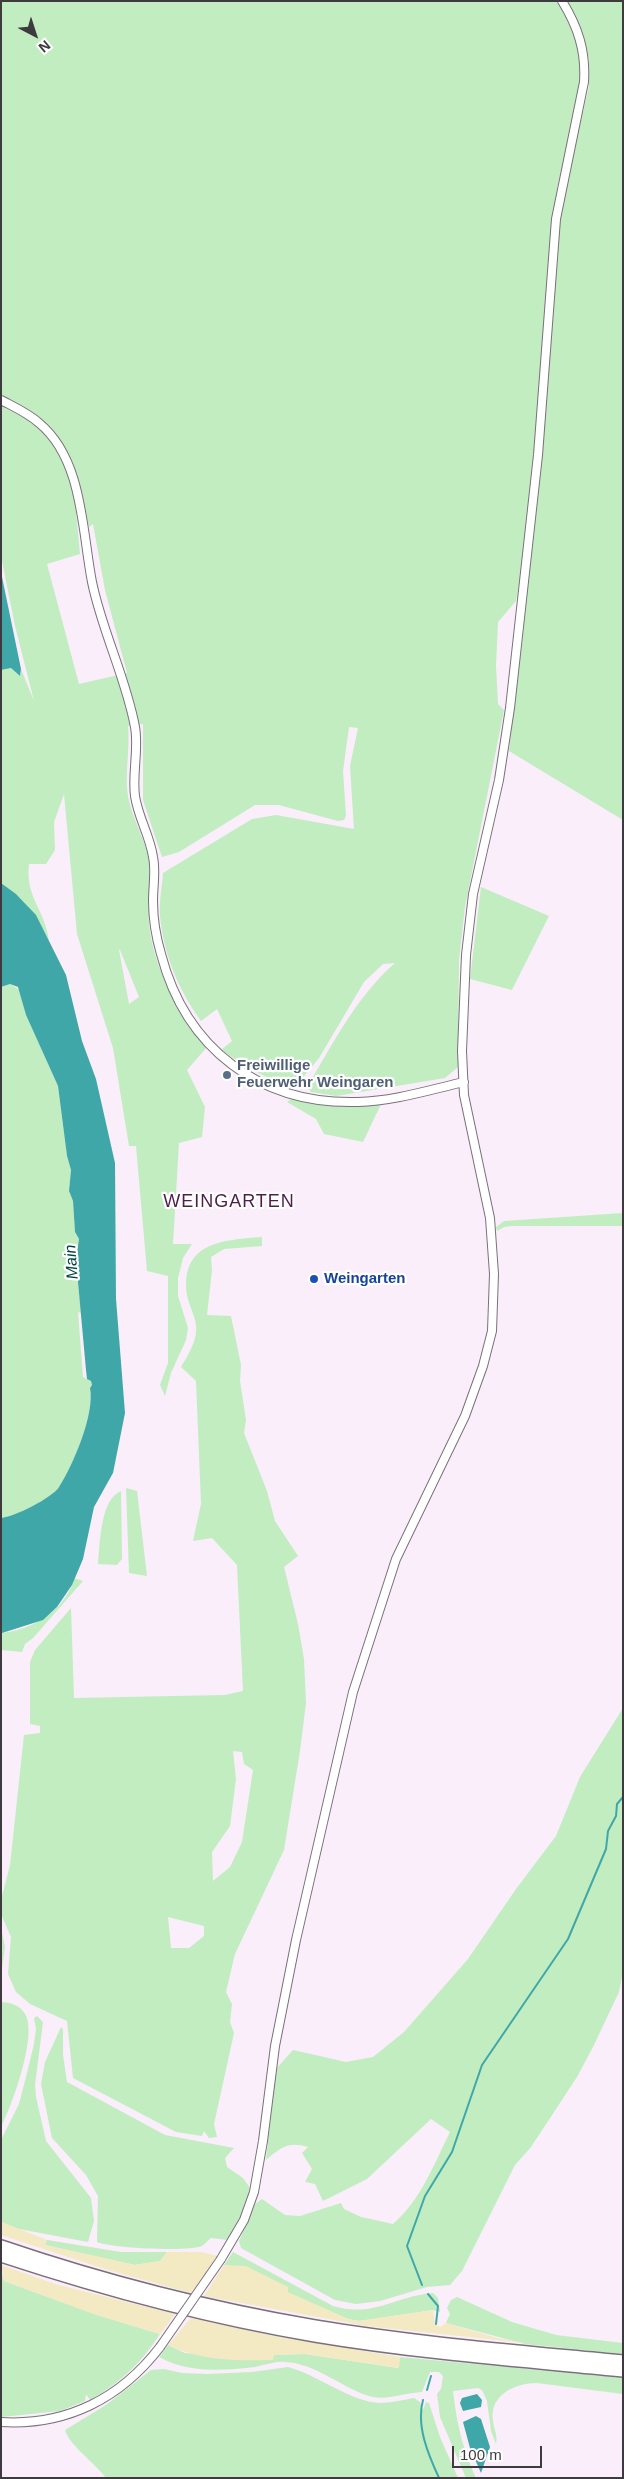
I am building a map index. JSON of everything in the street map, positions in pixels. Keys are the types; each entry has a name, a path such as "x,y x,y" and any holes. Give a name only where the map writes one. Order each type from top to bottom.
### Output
{"highway":[{"path":"1,2246 147,2290 261,2316 375,2335 623,2361"},
{"path":"1,2256 122,2294 203,2314 316,2336 416,2349 623,2371"}],"street":[{"path":"1,2422 36,2422 60,2418 85,2409 121,2388 142,2369 160,2347 221,2259 244,2220 254,2192 263,2141 275,2046 296,1940 353,1692 396,1559 465,1416 484,1366 490,1340 494,1303 493,1250 490,1218 466,1106 464,1082 463,1034 468,930 473,894 499,780 508,717 537,465 556,219 584,82 585,59 581,40 562,1"},
{"path":"1,400 32,417 50,433 66,460 76,486 93,583 135,729 136,798 154,858 156,932 173,989 191,1021 220,1056 241,1073 260,1084 280,1092 313,1099 360,1102 428,1091 464,1082"}],"green space":[{"path":"1,1 558,1 566,12 581,53 581,90 558,183 553,215 533,473 521,573 516,601 498,622 496,666 498,704 504,710 465,907 459,960 458,1067 445,1078 336,1096 311,1092 307,1087 357,1006 381,976 395,963 383,964 364,982 319,1058 295,1087 275,1081 221,1050 232,1041 217,1009 201,1021 185,997 169,958 160,916 163,873 252,819 276,815 354,829 350,766 358,728 349,727 343,771 346,816 344,820 338,821 279,805 255,805 179,852 162,857 143,800 143,724 128,726 128,795 149,861 149,924 152,942 156,958 169,990 207,1047 187,1070 205,1107 202,1137 179,1143 173,1244 192,1244 183,1258 178,1278 178,1296 188,1328 186,1340 171,1373 165,1396 160,1385 168,1363 168,1276 147,1271 136,1146 129,1146 113,1048 77,934 64,794 54,822 55,850 46,864 29,864 30,886 44,920 49,941 30,909 1,883 1,670 11,668 20,676 21,669 34,701 15,626 1,556 1,406 29,420 48,434 62,460 74,491 80,554 47,564 79,684 127,673 105,590 93,524 89,527 82,495 71,463 55,435 45,423 32,412 1,394","holes":["119,950 120,950 139,997 129,1004"]},
{"path":"566,1 623,1 623,820 509,751 540,475 561,204 589,87 589,60 581,29"},
{"path":"481,887 549,916 512,990 470,979"},
{"path":"10,984 20,990 26,1015 58,1086 67,1156 71,1170 69,1191 73,1201 75,1232 79,1239 76,1260 81,1313 78,1312 83,1377 91,1381 92,1385 90,1388 89,1411 82,1439 59,1487 49,1496 32,1506 1,1518 1,987"},
{"path":"291,1099 348,1105 382,1102 363,1142 324,1134 316,1119 287,1102"},
{"path":"623,1213 623,1226 512,1226 504,1227 497,1231 496,1227 504,1221"},
{"path":"262,1237 262,1246 224,1249 211,1257 212,1270 207,1315 231,1316 241,1365 240,1381 246,1420 244,1433 267,1491 275,1521 298,1556 284,1567 298,1624 304,1659 306,1703 284,1850 235,1954 226,1992 232,2004 230,2022 234,2033 214,2124 217,2137 209,2138 204,2131 202,2136 176,2132 73,2078 67,2021 30,2004 16,1992 8,1974 11,1937 1,1914 1,1900 10,1865 24,1735 40,1733 40,1726 30,1724 30,1662 35,1650 71,1608 74,1698 225,1695 243,1691 237,1565 212,1538 193,1541 201,1504 196,1381 181,1367 192,1346 196,1332 196,1323 187,1295 187,1277 190,1264 197,1254 207,1247 233,1240","holes":["233,1751 242,1752 244,1764 253,1770 242,1842 230,1867 213,1881 212,1852 230,1826 236,1779","168,1917 204,1926 204,1936 189,1948 171,1948"]},
{"path":"126,1488 137,1491 147,1576 129,1573"},
{"path":"121,1491 122,1559 117,1565 98,1564 102,1523 105,1513 114,1496"},
{"path":"74,1578 83,1581 33,1638 25,1644 22,1652 1,1650 1,1633 24,1628 46,1617 64,1600"},
{"path":"623,1708 623,1972 619,1992 577,2077 531,2147 515,2165 462,2271 450,2285 427,2287 380,2301 356,2304 335,2300 241,2248 239,2241 255,2204 262,2199 285,2215 300,2216 341,2203 344,2209 361,2217 393,2224 419,2193 450,2132 431,2119 367,2179 323,2201 315,2184 305,2182 312,2169 302,2153 308,2147 290,2145 266,2160 276,2069 293,2050 346,2062 373,2057 404,2032 468,1959 516,1889 556,1836 580,1777"},
{"path":"1,1927 5,1947 1,1976"},
{"path":"2,2002 21,2008 28,2024 28,2037 17,2087 1,2127"},
{"path":"37,2016 43,2022 35,2085 36,2097 46,2141 91,2198 94,2221 88,2242 19,2229 1,2222 1,2140 19,2104 34,2044 36,2029 34,2018"},
{"path":"61,2027 63,2029 63,2055 67,2082 165,2135 234,2148 225,2158 227,2167 243,2178 250,2188 240,2217 228,2240 211,2238 202,2246 182,2249 133,2247 97,2242 98,2196 86,2175 52,2138 41,2084 45,2062"},
{"path":"47,2240 121,2252 167,2252 160,2261 135,2265 45,2245"},
{"path":"233,2252 333,2306 348,2309 373,2308 433,2293 438,2298 440,2312 433,2310 359,2321 348,2319 224,2265"},
{"path":"1,2269 4,2281 97,2315 160,2334 129,2372 111,2387 90,2400 86,2394 85,2401 60,2411 1,2417"},
{"path":"457,2297 512,2322 556,2335 623,2343 623,2354 525,2344 446,2323 450,2314 447,2308 451,2300"},
{"path":"168,2345 185,2353 273,2360 273,2355 305,2354 398,2368 400,2357 623,2378 623,2394 537,2383 512,2388 505,2392 495,2404 493,2421 496,2444 491,2431 487,2401 482,2390 478,2388 453,2391 461,2435 476,2478 466,2478 440,2417 437,2394 441,2389 443,2376 439,2372 430,2372 422,2392 380,2398 356,2391 317,2371 296,2363 278,2362 255,2367 218,2370 181,2366 159,2357"},
{"path":"288,2367 356,2398 383,2403 414,2398 420,2402 423,2410 426,2402 429,2403 440,2437 458,2478 106,2478 77,2448 67,2436 65,2430 106,2405 151,2370 164,2369 182,2373 207,2374 252,2372"}],"sand":[{"path":"1,2222 47,2240 45,2245 135,2265 160,2261 167,2252 202,2252 217,2256 191,2293 108,2270 1,2235"},
{"path":"1,2265 55,2284 175,2314 160,2334 97,2315 4,2281"},
{"path":"224,2265 246,2266 288,2287 288,2292 348,2319 359,2321 433,2310 435,2324 440,2327 446,2323 497,2338 526,2343 366,2326 204,2296"},
{"path":"191,2318 274,2336 400,2357 399,2368 305,2354 274,2355 273,2360 219,2359 194,2354 168,2345"}],"water":[{"path":"1,572 21,669 20,676 11,668 1,670"},
{"path":"1,883 16,894 36,915 66,975 82,1041 96,1079 115,1163 116,1299 125,1413 113,1473 94,1507 83,1559 72,1585 57,1607 43,1620 2,1633 1,1518 32,1506 49,1496 59,1487 82,1439 89,1411 90,1388 92,1385 91,1381 87,1379 76,1260 79,1239 75,1232 73,1201 69,1191 71,1170 67,1156 58,1086 26,1015 18,987 10,984 1,987"},
{"path":"477,2394 482,2400 481,2407 463,2411 460,2403 462,2398"},
{"path":"476,2416 481,2419 490,2447 481,2473 470,2448 463,2422"}],"waterway":[{"path":"422,2285 407,2246 425,2196 452,2152 482,2065 568,1939 606,1849 608,1831 616,1816 617,1804 623,1797"},
{"path":"428,2294 438,2306 436,2324"},
{"path":"427,2390 431,2376"},
{"path":"423,2400 421,2420 424,2440 439,2478"}],"place":[{"name":"Freiwillige Feuerwehr Weingaren","path":"227,1075"},
{"name":"Weingarten","path":"314,1279"}],"district":[{"name":"WEINGARTEN","path":"229,1202"}],"water label":[{"name":"Main","path":"72,1262"}]}
